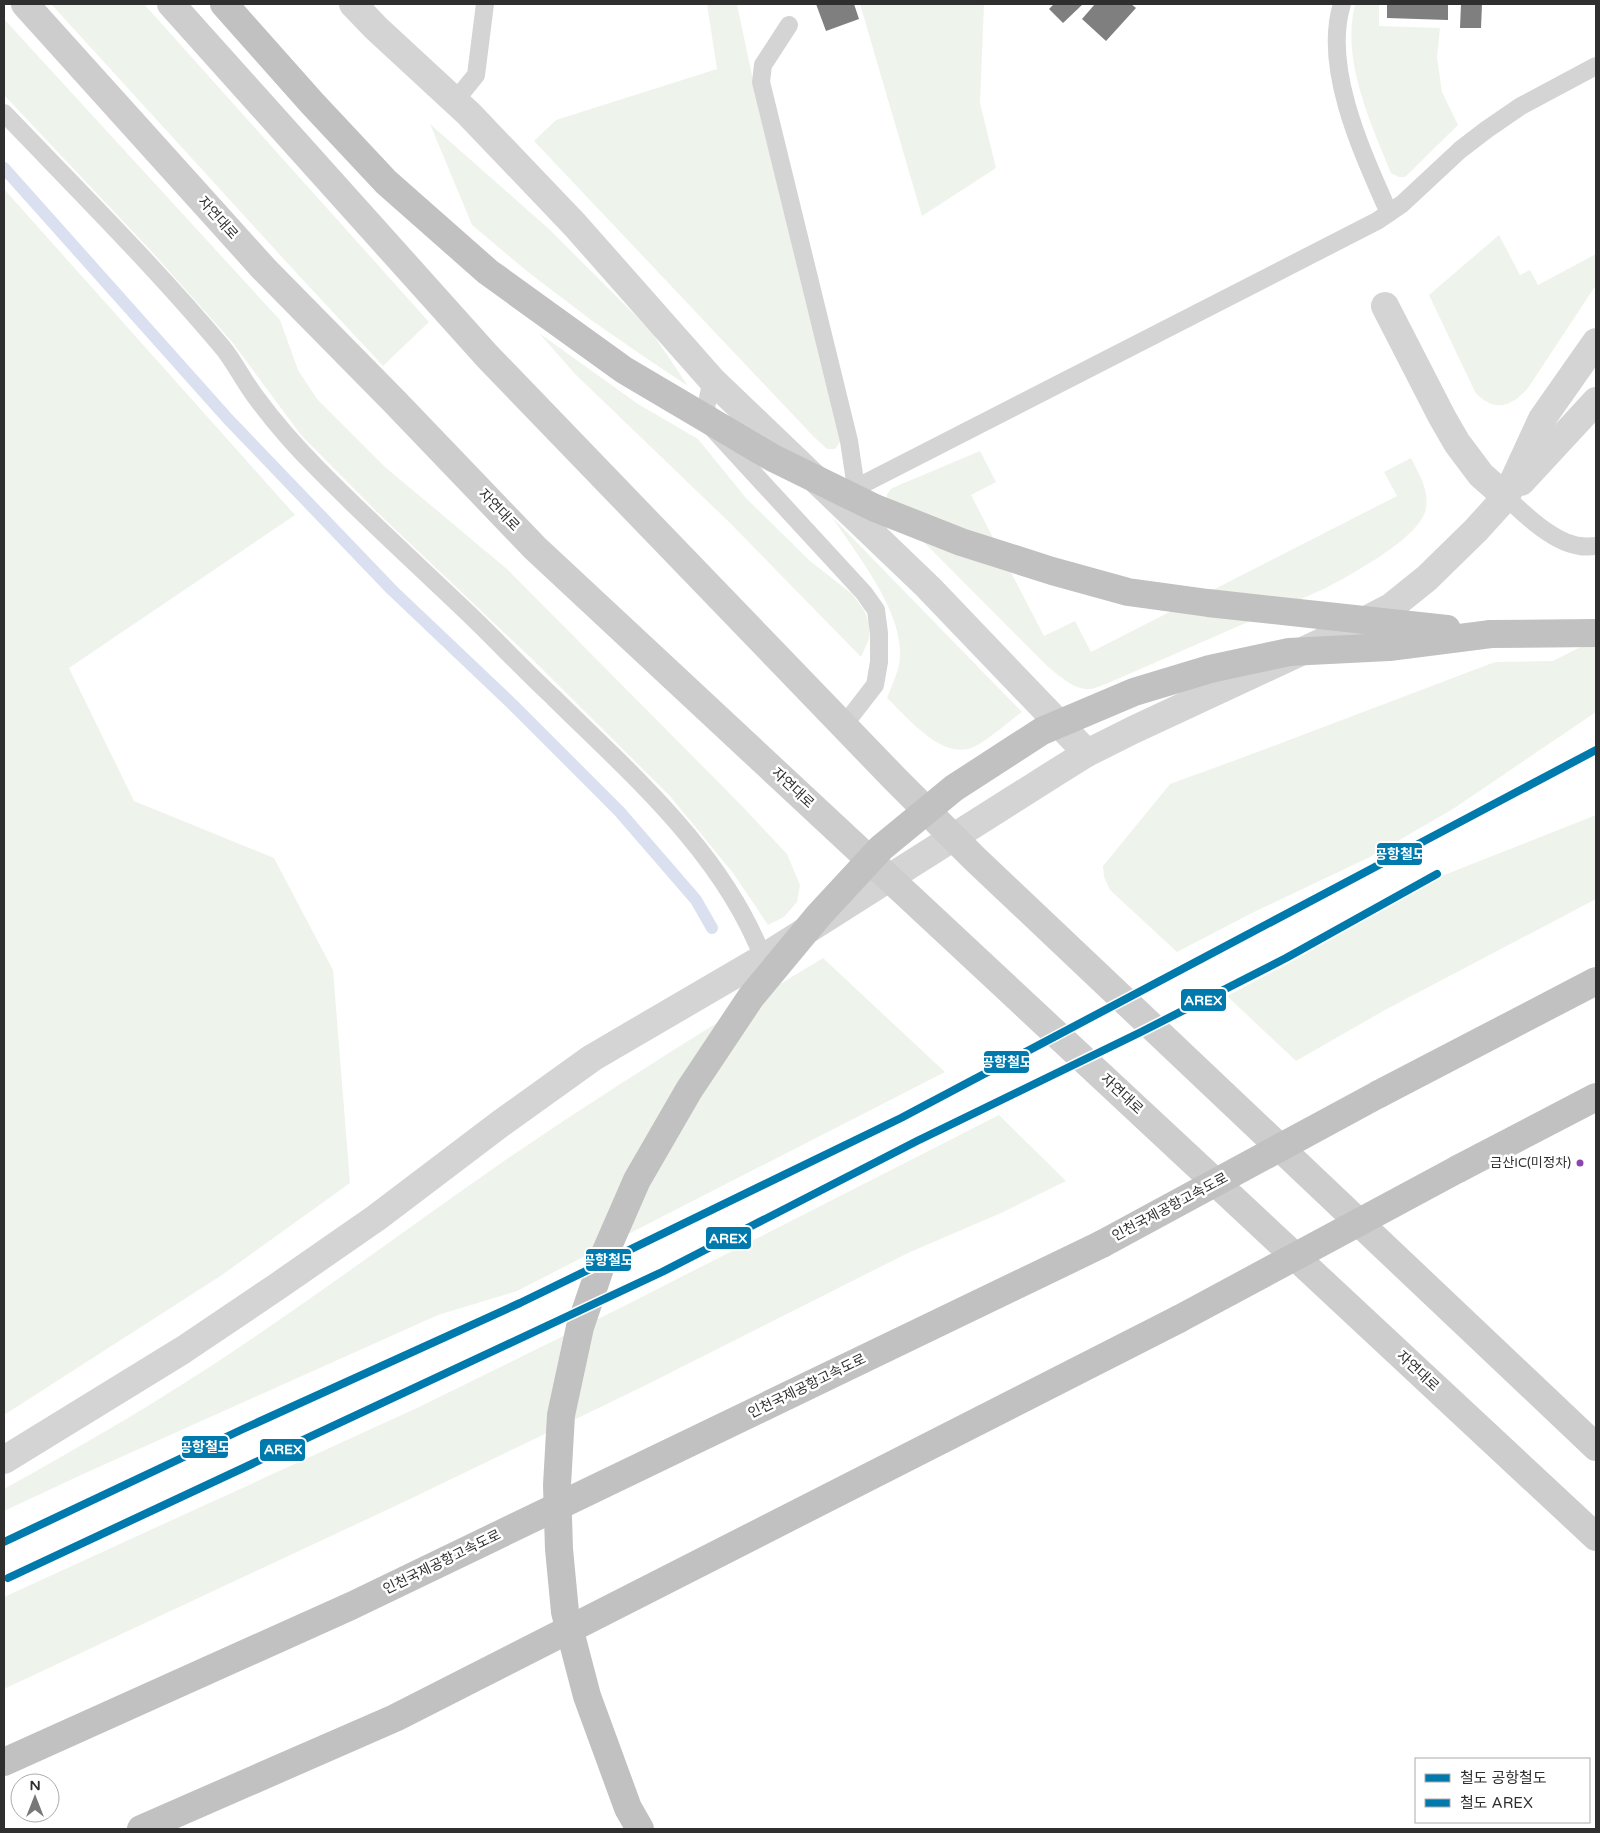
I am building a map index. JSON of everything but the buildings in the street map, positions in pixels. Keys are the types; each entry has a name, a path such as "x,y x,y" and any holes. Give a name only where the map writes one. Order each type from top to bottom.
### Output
{"highway":[{"path":"224,4 312,103 386,182 488,272 624,370 773,458 875,508 962,542 1052,571 1128,592 1208,603 1491,634"},
{"path":"640,1829 628,1808 587,1696 565,1612 559,1549 557,1485 561,1415 580,1327 606,1251 636,1180 689,1090 752,997 819,915 881,848 954,788 1042,731 1134,692 1210,668 1289,652 1389,647 1491,634 1596,633"},
{"name":"인천국제공항고속도로","path":"4,1762 351,1606 1102,1244 1379,1094 1596,981"},
{"path":"142,1829 394,1718 1179,1319 1596,1097"}],"main road":[{"name":"자연대로","path":"25,4 264,269 535,548 1596,1537"},
{"path":"171,4 487,356 954,837 1596,1447"}],"street":[{"path":"353,4 376,28 455,101 575,225 712,380 846,493 928,587 1087,753"},
{"path":"1385,306 1457,443 1482,475 1506,497"},
{"path":"1506,497 1542,419 1596,342"},
{"path":"4,1460 184,1350 278,1286 376,1218 500,1124 592,1058 763,958 1087,753 1391,607 1427,578 1476,530 1596,401"}],"lane":[{"path":"455,101 476,75 484,4"},
{"path":"1328,4 1339,12 1337,59 1349,114 1366,161 1389,213"},
{"path":"789,26 762,65 761,82 849,441 846,493"},
{"path":"846,493 1377,221 1402,204 1460,150 1486,130 1521,106 1596,66"},
{"path":"4,113 94,206 192,313 225,351 254,395 286,436 367,519 473,618 645,787 679,824 743,913 754,934 763,958"},
{"path":"712,380 706,407 713,428 864,593 876,610 879,633 879,662 875,685 844,725"},
{"path":"1506,497 1530,519 1559,540 1579,546 1596,546"}],"shaded area":[{"path":"51,4 144,4 429,322 383,366"},
{"path":"707,4 737,4 760,114 840,442 835,449 827,449 814,437 534,141 556,120 717,69"},
{"path":"860,4 984,4 980,103 996,168 922,216"},
{"path":"1355,4 1379,4 1379,26 1440,28 1437,57 1442,92 1458,125 1405,177 1399,177 1391,173 1360,90 1352,46"},
{"path":"4,19 280,320 298,370 317,399 385,467 507,569 743,807 787,854 800,885 797,902 784,917 768,925 733,873 669,795 532,659 379,514 301,435 232,342 152,252 4,95"},
{"path":"430,124 549,229 651,331 688,386 591,320 528,272 472,225"},
{"path":"4,189 295,515 69,668 134,801 274,858 333,970 350,1183 222,1275 4,1415"},
{"path":"1499,235 1520,275 1530,270 1538,285 1596,254 1596,285 1528,388 1515,400 1502,405 1496,405 1482,399 1475,392 1429,295"},
{"path":"539,333 638,404 698,439 746,498 809,560 852,594 864,610 870,626 869,639 861,657 729,522 575,374"},
{"path":"980,451 996,482 971,495 1044,636 1075,621 1091,652 1397,496 1384,472 1411,458 1425,488 1427,501 1422,519 1399,543 1367,565 1326,588 1106,684 1091,689 1084,689 1066,681 1045,664 890,508 887,494 892,488"},
{"path":"832,517 1022,712 981,743 968,749 957,750 945,747 923,733 887,698 898,669 900,650 897,630 880,590"},
{"path":"1596,639 1596,712 1453,809 1370,857 1252,913 1177,952 1110,890 1104,877 1103,866 1170,784 1495,662 1553,661"},
{"path":"1596,815 1596,899 1385,1010 1296,1061 1227,996 1444,875"},
{"path":"823,958 945,1072 517,1291 438,1315 4,1511 4,1489 127,1418 218,1362 504,1161 583,1108"},
{"path":"999,1115 1066,1181 1001,1213 908,1253 644,1386 408,1500 4,1689 4,1597 419,1407 624,1306"}],"waterway":[{"path":"4,168 228,419 392,590 513,705 619,811 696,900 712,928"}],"rail line":[{"name":"공항철도","path":"4,1542 243,1429 520,1303 901,1118 1596,750"},
{"name":"AREX","path":"8,1578 662,1272 917,1141 1141,1032 1286,958 1437,874"}],"place":[{"name":"금산IC(미정차)","path":"1580,1163"}]}
